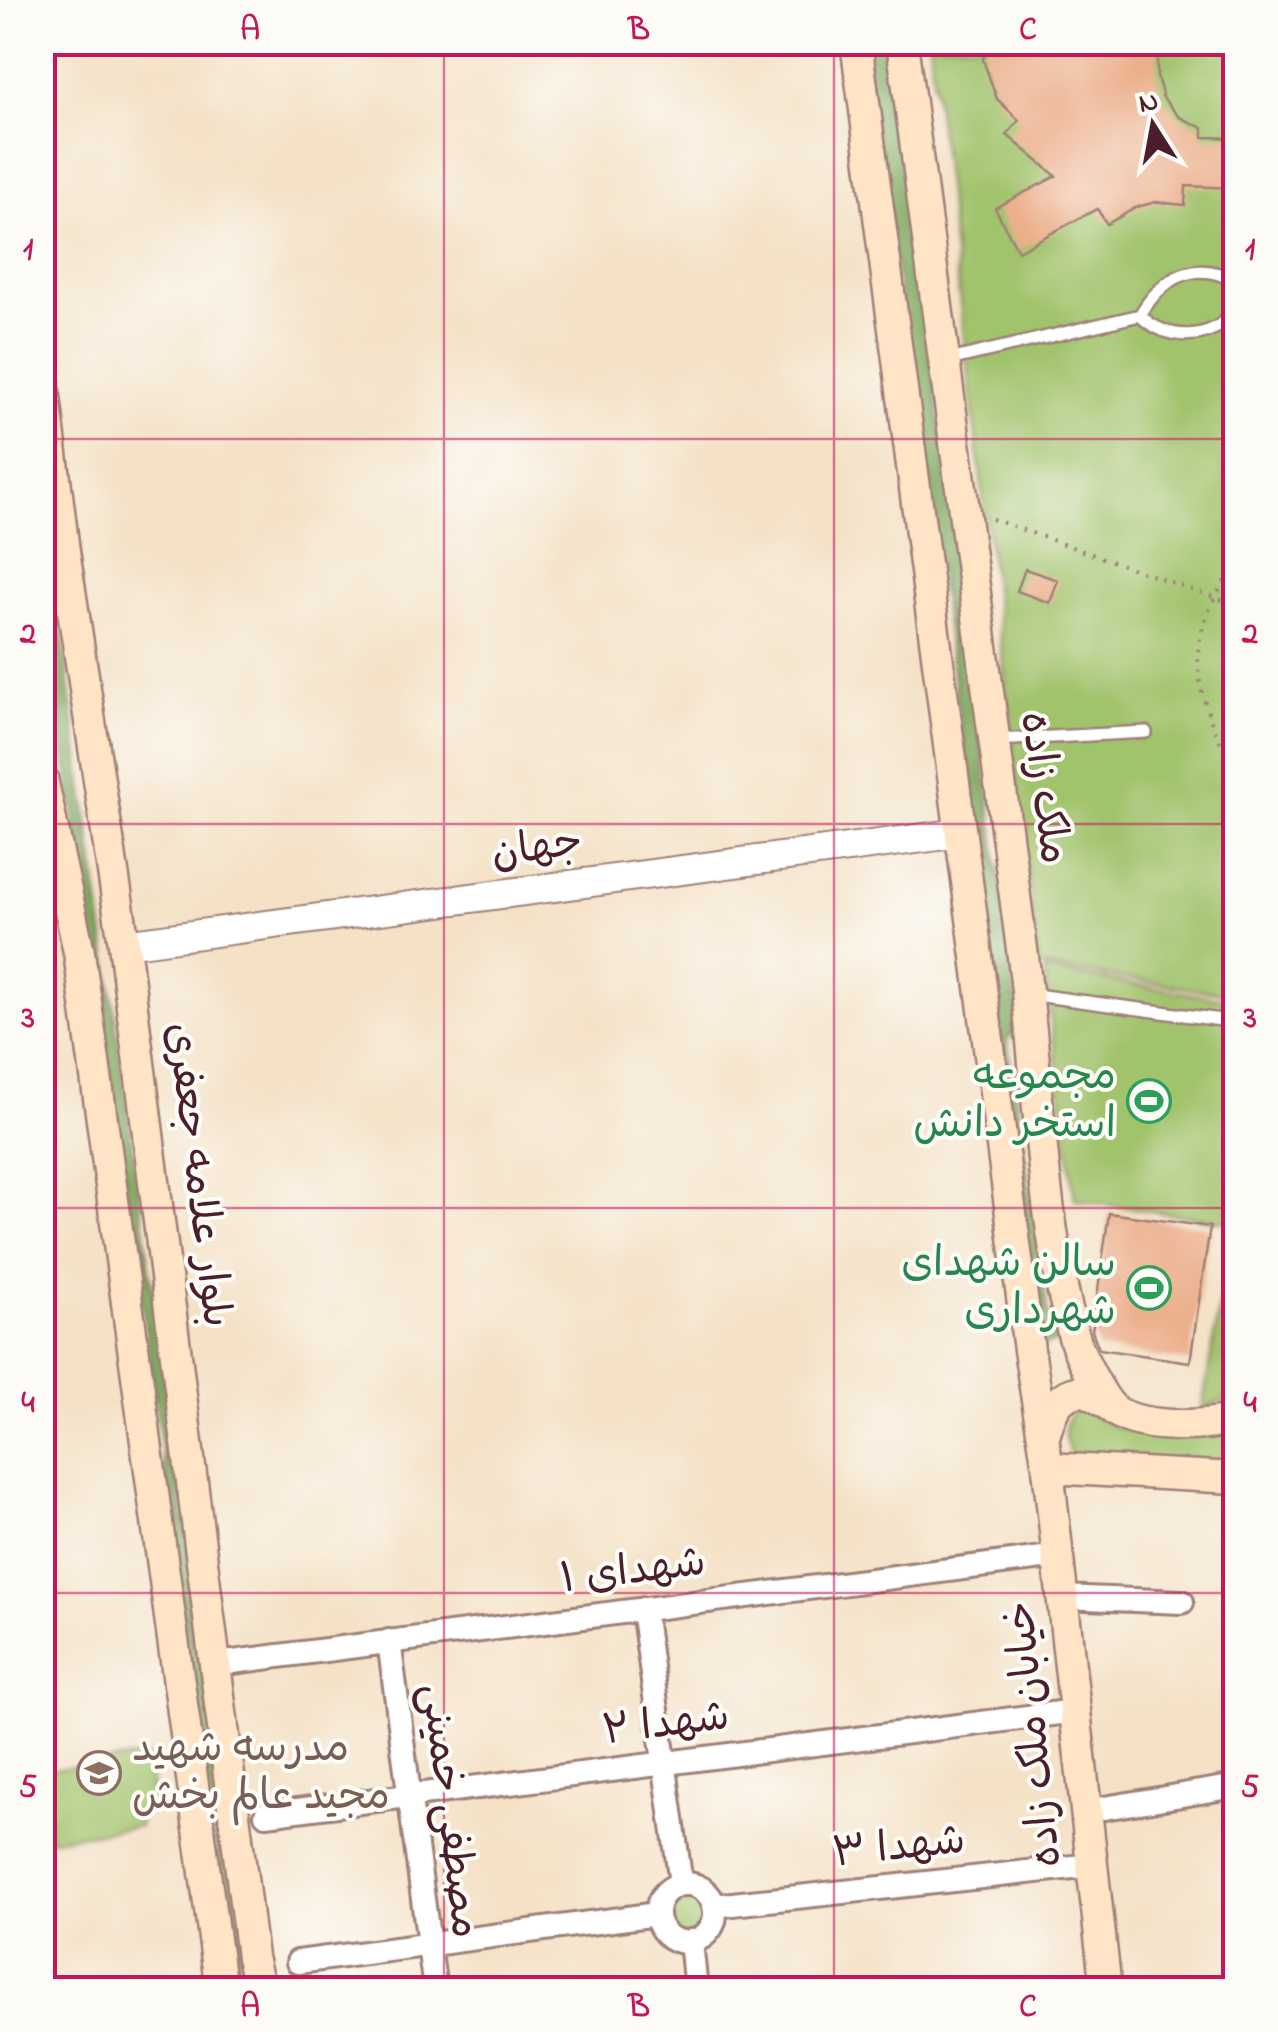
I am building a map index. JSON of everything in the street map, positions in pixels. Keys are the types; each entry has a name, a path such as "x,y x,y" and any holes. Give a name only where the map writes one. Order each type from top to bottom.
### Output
{"main road":[{"name":"ملک زاده","path":"856,42 1028,1350 1048,1468"},
{"name":"ملک زاده","path":"902,42 1028,994 1052,1229 1074,1338 1108,1405"},
{"name":"بلوار علامه جعفری","path":"43,376 64,551 124,944 252,1957 260,1990"},
{"path":"42,509 64,551"},
{"name":"بلوار علامه جعفری","path":"42,778 80,952 221,1990"},
{"path":"1028,1350 1050,1355 1064,1350 1074,1338"},
{"path":"1044,1437 1052,1409 1064,1396 1087,1391 1121,1416 1143,1423 1220,1424 1236,1418"},
{"path":"1048,1468 1236,1478"},
{"name":"خیابان ملک زاده","path":"1048,1468 1106,1990"}],"street":[{"name":"جهان","path":"124,944 961,833"},
{"name":"شهدای ۱","path":"217,1664 1058,1556"},
{"path":"1062,1597 1182,1602"},
{"path":"643,1608 681,1884"},
{"name":"مصطفی خمینی","path":"390,1642 435,1990"},
{"name":"شهدا ۲","path":"266,1814 1075,1712"},
{"path":"1086,1811 1234,1792"},
{"name":"شهدا ۳","path":"714,1906 1092,1865"},
{"path":"681,1884 704,1890 714,1906 713,1924 691,1941 672,1938 659,1924 657,1914 662,1896 681,1884"},
{"path":"298,1962 657,1914"},
{"path":"691,1941 696,1990"}],"lane":[{"path":"945,361 1140,314 1154,291 1173,278 1209,271 1236,282"},
{"path":"1140,314 1151,326 1170,335 1200,334 1228,320 1236,310"},
{"path":"994,740 1146,732"},
{"path":"1028,994 1236,1022"}],"path":[{"path":"964,509 1236,605"},
{"path":"1236,563 1214,598 1200,636 1199,678 1212,723 1236,770"}],"green space":[{"path":"864,43 890,43 1019,1026 1007,1040 1048,1315 1059,1341 1038,1347 974,823"},
{"path":"929,43 1235,43 1235,995 1039,966"},
{"path":"42,535 54,575 249,1989 237,1989 229,1947 82,862 55,695 43,649"},
{"name":"مجموعه استخر دانش","path":"1044,970 1235,1001 1235,1223 1075,1200"},
{"path":"1228,1254 1235,1255 1235,1397 1202,1409"},
{"path":"1081,1408 1118,1428 1235,1430 1235,1468 1072,1458 1066,1423"},
{"path":"147,1756 155,1808 138,1810 140,1826 50,1839 43,1771"},
{"path":"686,1886 704,1894 712,1912 704,1930 686,1938 668,1930 660,1912 668,1894"}],"building":[{"path":"987,42 1139,42 1141,49 1157,50 1157,76 1163,98 1179,117 1203,128 1203,137 1236,138 1236,188 1186,186 1185,205 1156,202 1137,207 1107,224 1097,209 1018,251 995,208 1056,176 1007,135 1019,120 997,99 983,60"},
{"path":"1025,569 1058,580 1050,603 1017,591"},
{"name":"سالن شهدای شهرداری","path":"1109,1213 1210,1227 1190,1362 1099,1349 1092,1331"}],"place":[{"name":"مجموعه استخر دانش","path":"1149,1101"},
{"name":"سالن شهدای شهرداری","path":"1149,1288"},
{"name":"مدرسه شهید مجید عالم بخش","path":"99,1773"}]}
